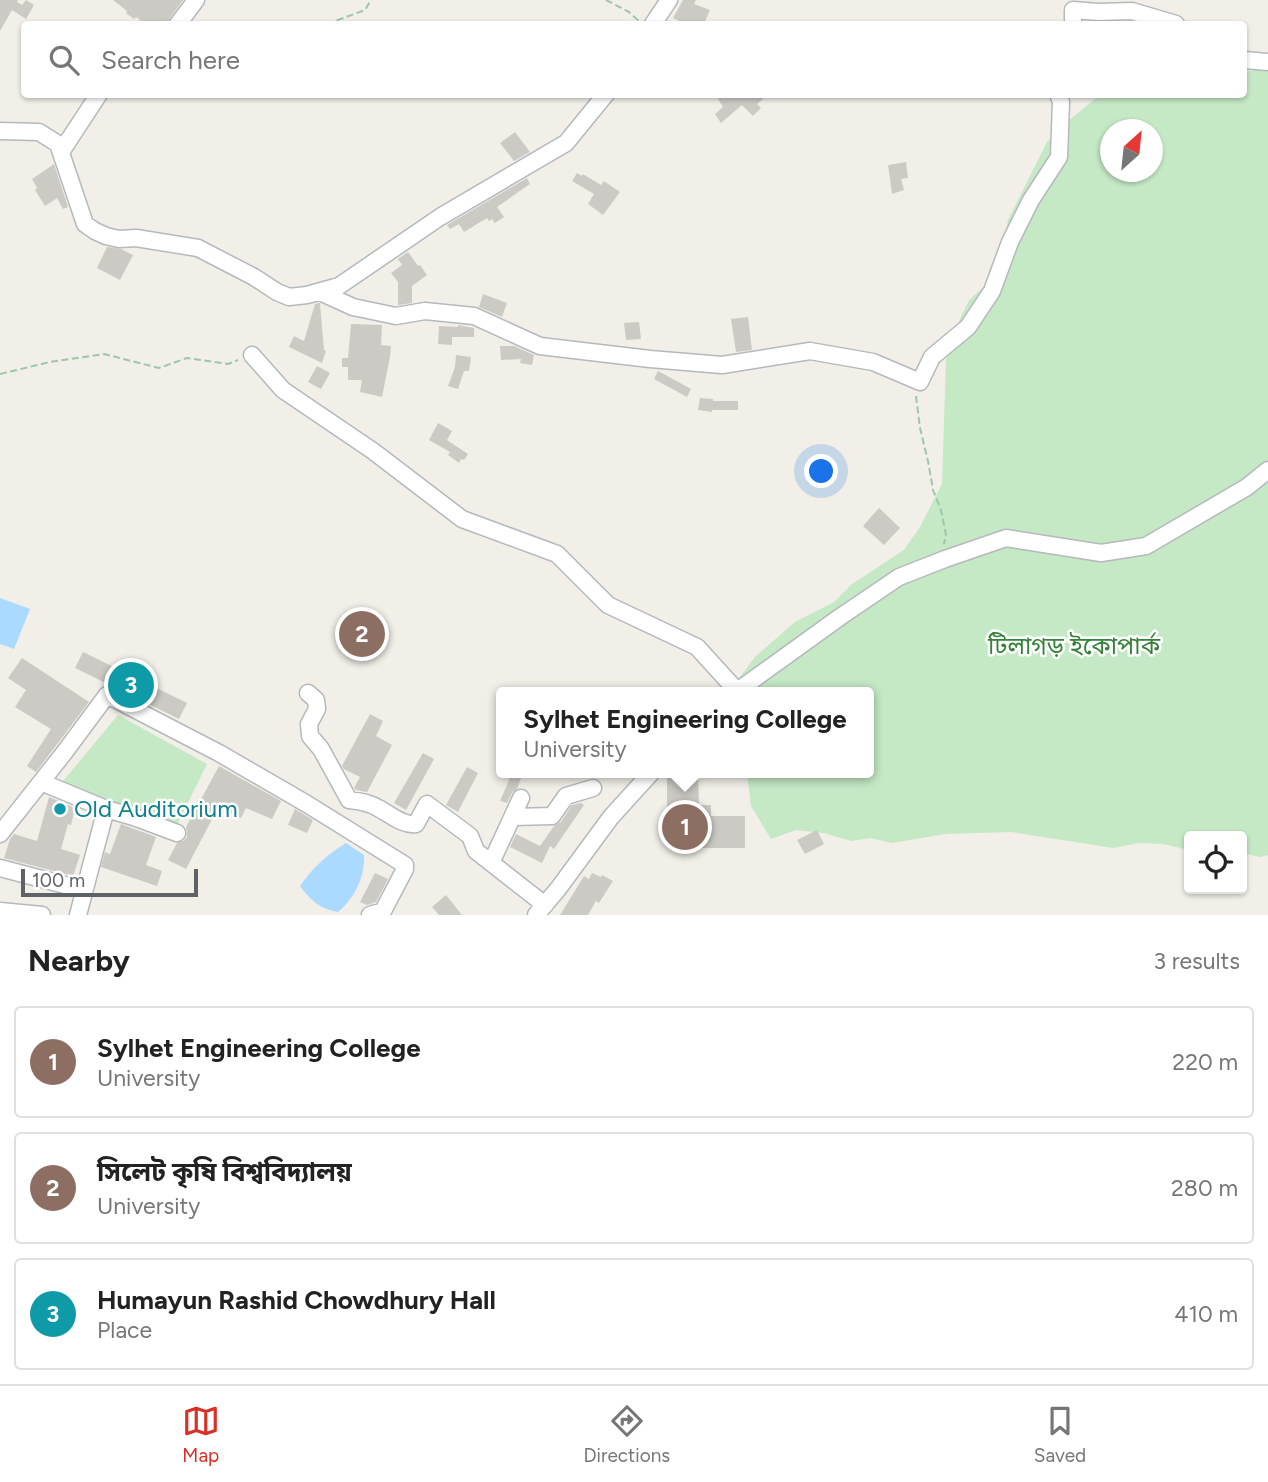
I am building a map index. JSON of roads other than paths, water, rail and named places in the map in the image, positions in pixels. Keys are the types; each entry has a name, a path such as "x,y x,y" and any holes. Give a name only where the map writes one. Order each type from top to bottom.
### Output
{"street":[{"path":"180,21 196,0"},
{"path":"655,21 669,0"},
{"path":"1071,11 1132,10 1167,21"},
{"path":"1247,60 1268,62"},
{"path":"61,152 96,98"},
{"path":"1,134 39,132 58,144 85,224 95,231 119,239 136,238 198,248 289,297 339,286 440,217 566,143 603,98"},
{"path":"320,292 353,307 396,316 425,311 474,316 540,346 722,365 810,351 873,362 920,382 932,357 968,327 992,291 1010,242 1031,200 1059,157 1060,98"},
{"path":"252,355 283,390 373,451 462,519 556,554 608,605 697,647 732,687"},
{"path":"743,687 900,577 1006,538 1101,553 1146,546 1247,487 1268,470"},
{"path":"308,693 316,700 317,709 309,724 310,736 321,748 349,800 375,806 409,825 416,824 427,804 470,836 476,851 540,910 611,817 646,778"},
{"path":"0,834 107,695 219,753 405,864 405,869 383,911 370,915"},
{"path":"41,782 106,809 177,832"},
{"path":"513,817 552,816 566,796 593,788"},
{"path":"491,863 522,798"},
{"path":"78,915 106,809"},
{"path":"0,868 83,890"},
{"path":"0,911 42,915"}],"water":[{"path":"0,598 30,609 14,649 0,644"},
{"path":"346,843 364,855 364,863 358,886 338,912 316,903 300,886 321,862"}],"place":[{"name":"সিলেট কৃষি বিশ্ববিদ্যালয়","path":"362,634"},
{"name":"Humayun Rashid Chowdhury Hall","path":"131,685"},
{"name":"Old Auditorium","path":"60,809"},
{"name":"Sylhet Engineering College","path":"685,827"}],"park label":[{"name":"টিলাগড় ইকোপার্ক","path":"1074,646"}]}
